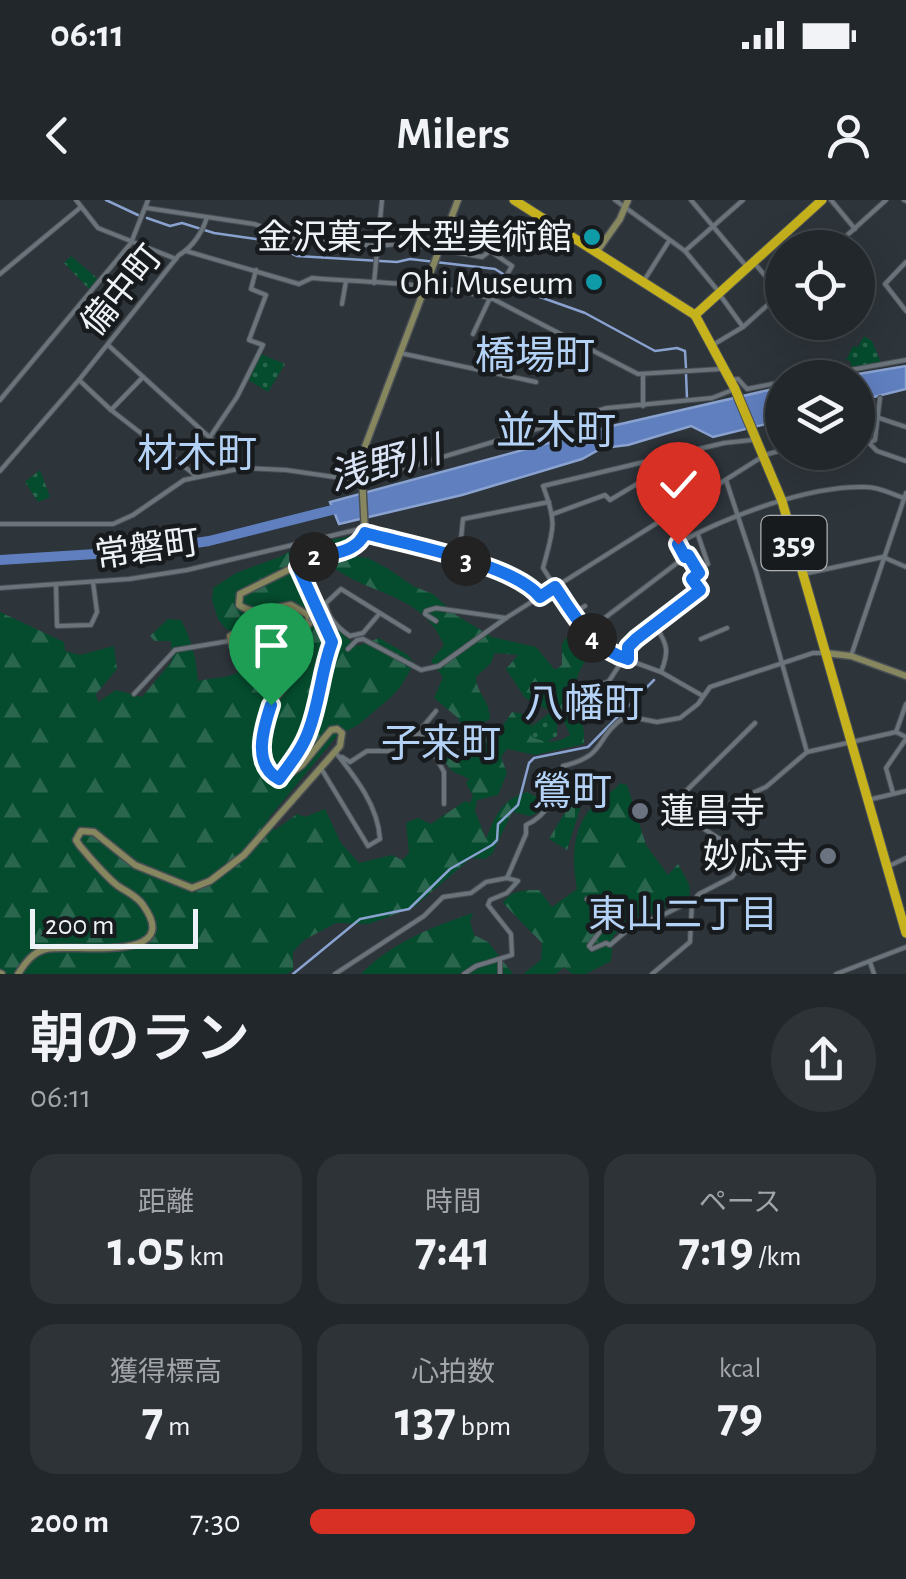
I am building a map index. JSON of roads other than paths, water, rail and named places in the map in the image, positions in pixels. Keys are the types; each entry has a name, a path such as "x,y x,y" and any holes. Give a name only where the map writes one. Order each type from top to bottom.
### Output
{"highway":[{"path":"514,200 695,315 822,200"},
{"name":"359","path":"695,315 735,386 782,501 886,867 902,905 906,933"}],"street":[{"path":"76,200 98,228 178,260"},
{"path":"0,400 131,243 148,200"},
{"path":"374,282 382,200"},
{"path":"310,620 303,610 290,605 262,613 248,611 239,605 240,594 324,553 350,551 358,546 365,528 363,448 458,200"},
{"path":"615,200 627,203 670,239 643,284"},
{"path":"691,200 765,277"},
{"path":"685,252 743,200"},
{"path":"831,200 855,229 886,200"},
{"path":"596,253 620,220 627,203"},
{"path":"0,274 80,207"},
{"path":"147,208 254,224 292,237 379,246 403,243 482,257 490,251 512,266 473,334"},
{"name":"備中町","path":"0,471 186,251 208,216"},
{"path":"668,241 685,252 719,292 742,328"},
{"path":"186,251 299,284 312,278 426,285 492,299 638,374 724,369"},
{"path":"906,262 885,284 906,311"},
{"path":"210,437 237,398 263,345 249,340 266,295 250,290 256,270"},
{"path":"342,304 346,281"},
{"path":"711,346 742,328 765,307"},
{"path":"108,345 243,468"},
{"path":"400,353 536,382"},
{"path":"875,366 906,360"},
{"path":"643,406 644,373"},
{"path":"111,410 144,376"},
{"name":"備中町","path":"80,380 111,410 195,475"},
{"path":"0,524 114,524 195,475 243,468 286,470 362,484 608,408 712,398 735,386 747,389 765,385"},
{"path":"875,440 880,398"},
{"path":"879,418 906,427"},
{"path":"703,696 600,645 572,614 543,568 553,543 553,514 543,486 756,437"},
{"path":"875,449 906,461"},
{"path":"0,453 10,461"},
{"path":"348,649 363,639 405,664 428,670 439,666 506,618 764,455"},
{"path":"645,464 647,478 657,495 653,499 665,518"},
{"path":"553,514 605,495 610,500 647,478"},
{"path":"726,480 808,752"},
{"path":"685,557 678,544 782,501 870,486 905,495 850,656"},
{"path":"459,559 463,519 549,502"},
{"path":"365,528 530,585 540,597"},
{"name":"常磐町","path":"0,588 186,570 365,528"},
{"path":"697,568 708,564 698,533"},
{"path":"575,696 610,681 626,659 629,645 700,590 692,579 699,573 697,568 688,555 598,623"},
{"path":"803,574 835,564 883,557 906,567"},
{"path":"279,779 308,733 318,702 322,668 332,642 298,567"},
{"path":"56,584 57,626 90,625 97,612 93,582"},
{"path":"380,613 363,633 350,636 340,630 327,612 326,603 341,589 380,613 409,631"},
{"path":"572,614 585,606"},
{"path":"436,621 424,614 426,611 436,608 506,618"},
{"path":"279,779 264,765 262,736 271,705 290,671 287,663 269,654 232,646 230,636 252,627 290,632 327,612"},
{"path":"654,626 667,646 661,672"},
{"path":"702,639 727,628"},
{"path":"134,694 175,650 229,641"},
{"path":"507,878 526,826 541,819 560,788 563,766 593,757 609,732 626,716 656,722 680,718 710,686 813,653 850,656 906,676"},
{"path":"896,732 906,704"},
{"path":"335,753 350,762 367,752 388,751 416,734 436,711"},
{"path":"680,797 754,723"},
{"path":"18,974 41,950 66,946 114,950 142,941 152,932 152,923 142,904 80,846 76,840 81,831 94,832 135,865 192,888 201,886 244,855 335,753 343,740 337,729 324,736 292,774 279,779"},
{"path":"587,899 608,911 605,925 589,946 592,949 610,945 636,923 670,913 732,877 743,862 701,826 715,810 766,787 808,752 896,732 906,738 886,768 893,793"},
{"path":"416,734 439,735 432,750 444,772 444,804"},
{"path":"320,766 368,846 380,839 376,814 353,774 335,753"},
{"path":"868,800 906,791"},
{"path":"886,867 906,858"},
{"path":"336,974 424,916 443,897 471,892 486,882 507,878 518,881 508,893 490,900 488,905 511,934 512,955 476,966 464,974"},
{"path":"652,974 690,942 690,906 698,894"},
{"path":"836,974 906,947"},
{"path":"500,960 500,974"},
{"path":"870,962 874,974"}],"water":[{"path":"906,366 906,389 875,397 875,371"},
{"path":"765,391 765,424 713,437 691,426 628,445 602,448 582,459 462,495 339,524 330,502 612,426"}],"waterway":[{"path":"106,200 140,216"},
{"path":"147,218 170,226 182,223 214,233 263,240 297,256 397,262 410,259 495,269 540,297 585,313 655,351 685,351 686,368"},
{"path":"686,374 687,398"},
{"name":"浅野川","path":"0,560 143,551 209,541 344,507"},
{"path":"293,974 360,919 409,909 450,869 492,845 497,840 498,824 518,805 529,763 534,758 588,747 654,680"}],"place":[{"name":"金沢菓子木型美術館","path":"592,237"},
{"name":"Ohi Museum","path":"594,282"},
{"name":"蓮昌寺","path":"640,811"},
{"name":"妙応寺","path":"828,856"}],"district":[{"name":"橋場町","path":"535,355"},
{"name":"並木町","path":"556,430"},
{"name":"材木町","path":"197,453"},
{"name":"八幡町","path":"584,703"},
{"name":"子来町","path":"441,743"},
{"name":"鶯町","path":"572,791"},
{"name":"東山二丁目","path":"683,914"}]}
